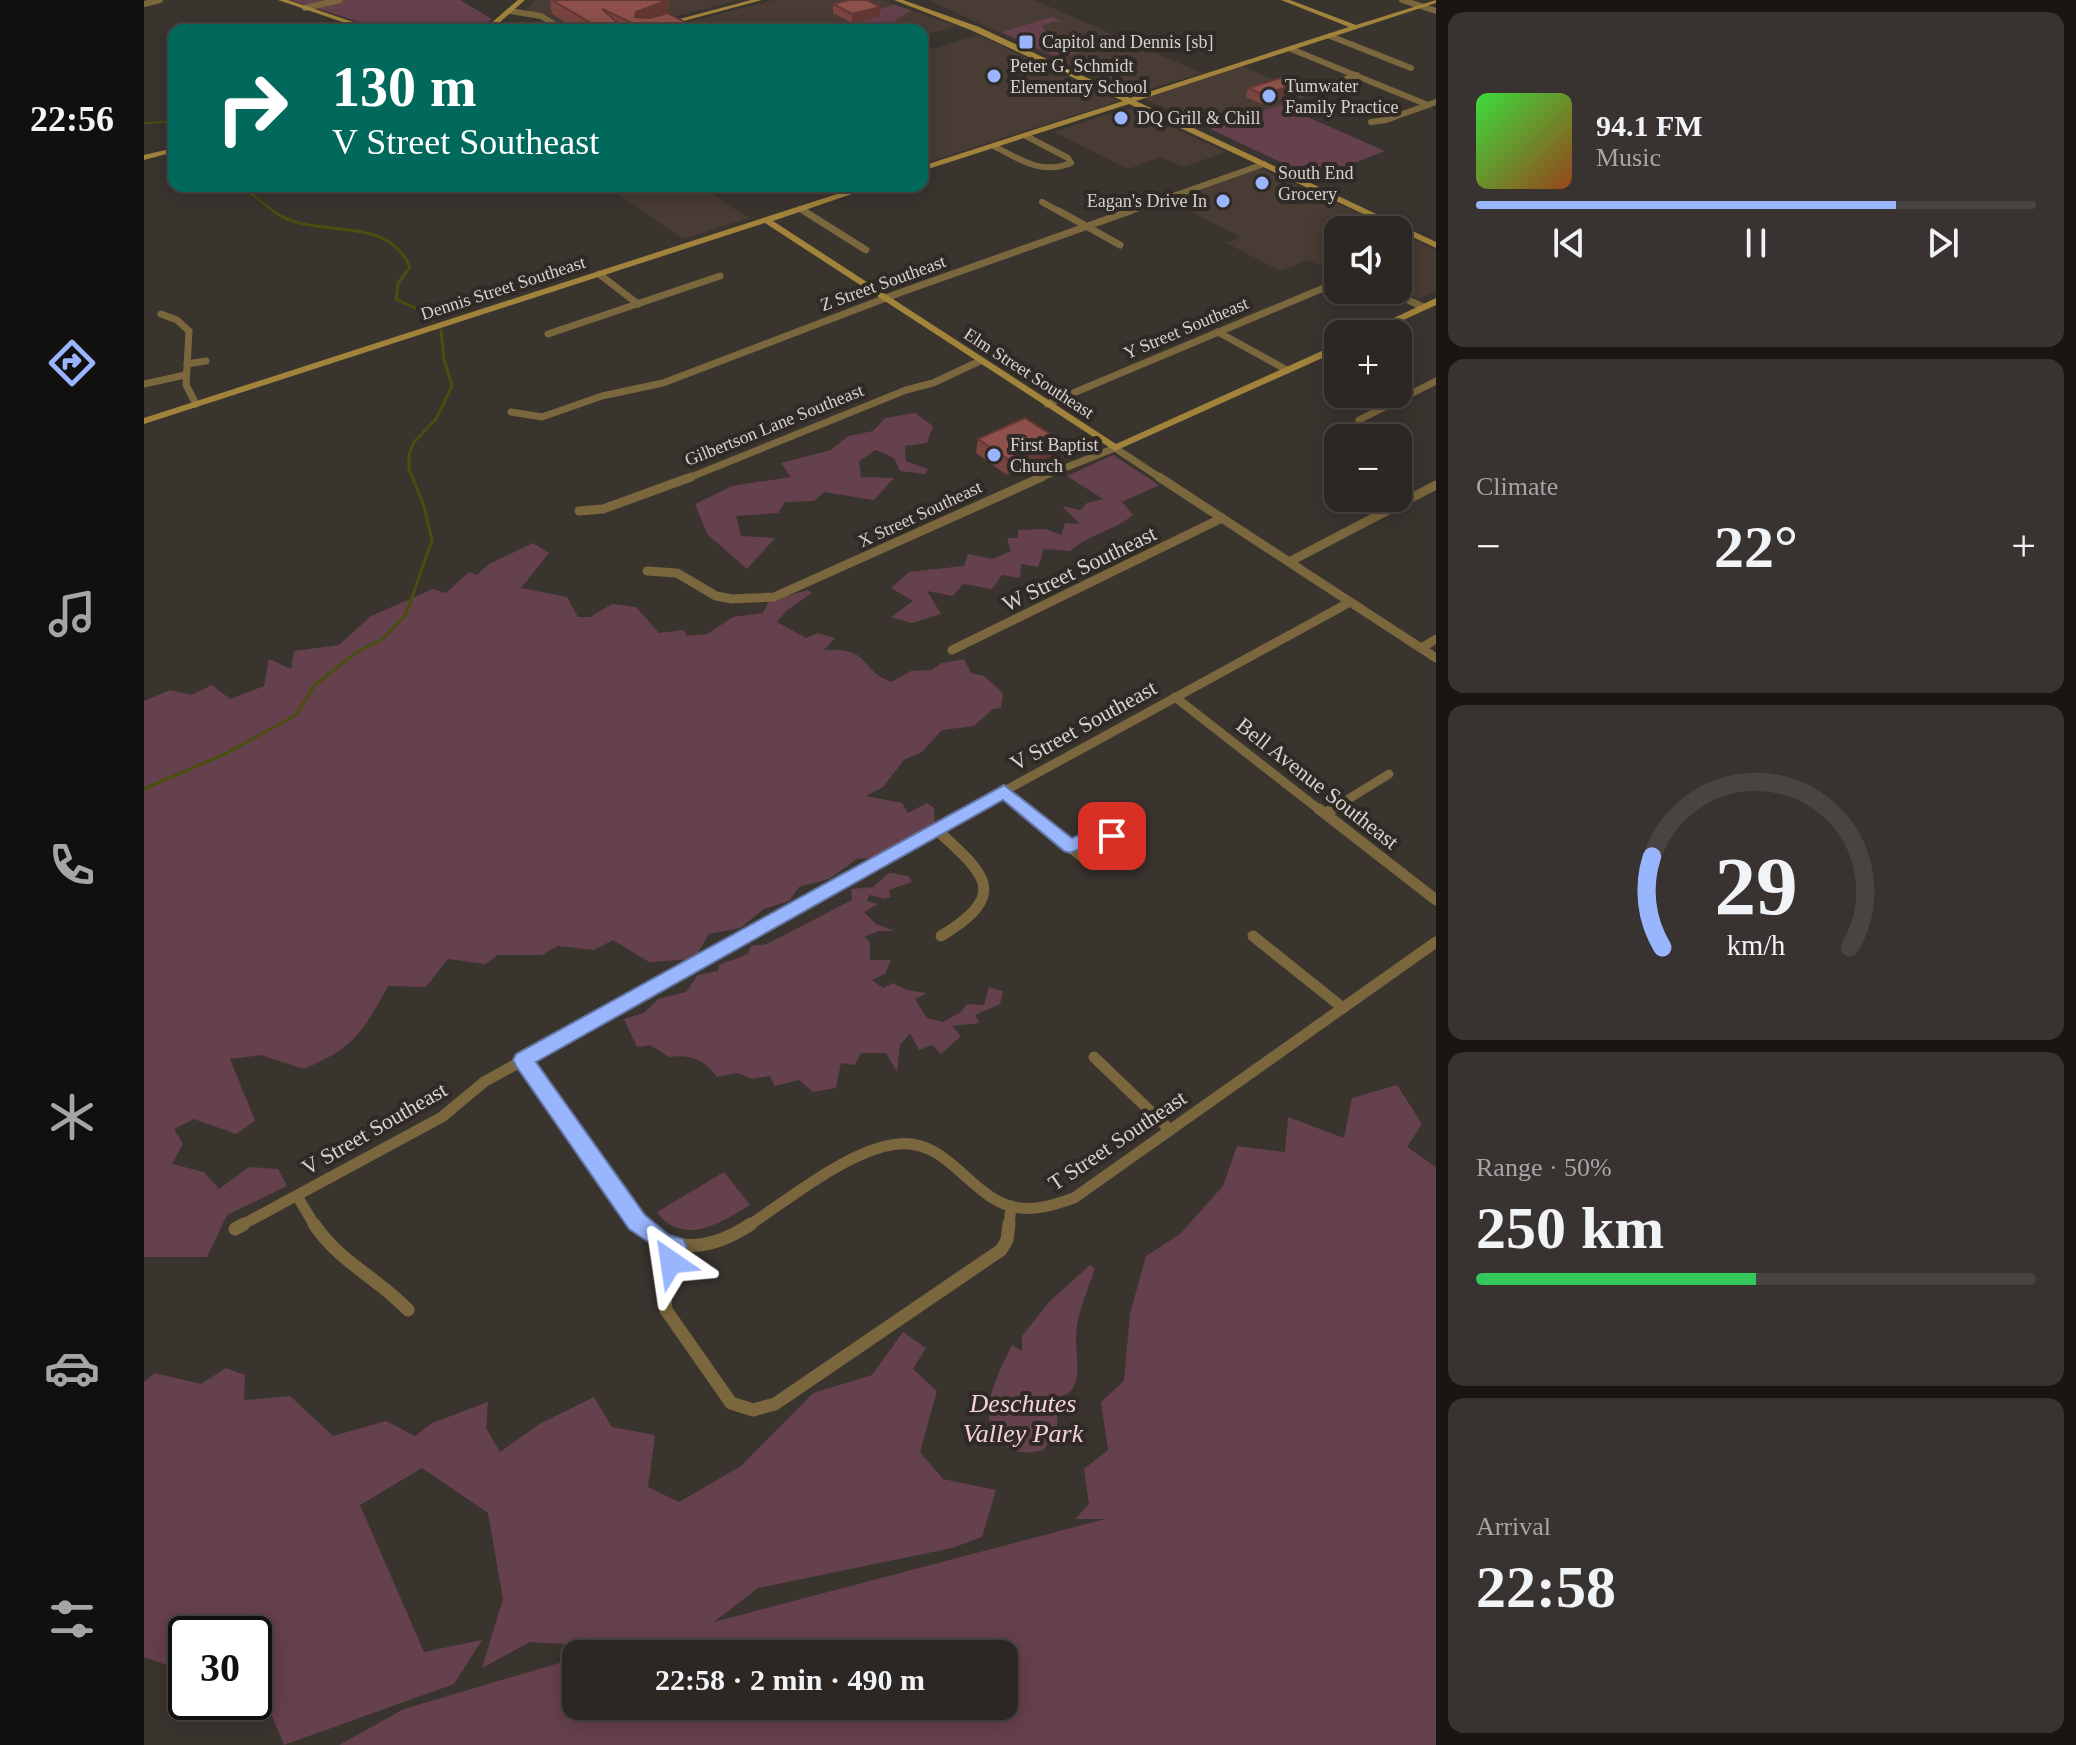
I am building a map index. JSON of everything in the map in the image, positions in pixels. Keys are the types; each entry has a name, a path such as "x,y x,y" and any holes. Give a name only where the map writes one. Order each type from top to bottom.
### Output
{"street":[{"path":"144,4 160,0"},
{"path":"281,0 354,24"},
{"path":"305,8 340,0"},
{"path":"494,24 522,0"},
{"path":"665,24 759,0"},
{"path":"897,0 982,31 1436,245"},
{"path":"1284,0 1355,27"},
{"path":"1402,0 1436,11"},
{"path":"928,167 1436,1"},
{"path":"510,11 541,16 554,24"},
{"path":"1330,36 1411,68"},
{"path":"1291,49 1428,105"},
{"path":"1318,89 1357,75"},
{"path":"1371,122 1386,120 1436,102"},
{"path":"994,146 1039,169 1053,170 1071,163 1068,158 1026,136"},
{"path":"144,158 168,152"},
{"name":"Z Street Southeast","path":"511,412 542,417 602,396 663,383 1086,226 1264,164"},
{"name":"Dennis Street Southeast","path":"144,421 850,192"},
{"path":"1042,202 1120,245"},
{"path":"800,209 866,250"},
{"name":"Elm Street Southeast","path":"766,220 1436,658"},
{"path":"599,274 638,304"},
{"path":"548,334 720,276"},
{"name":"Y Street Southeast","path":"1047,404 1324,288"},
{"path":"1395,320 1436,301"},
{"path":"1412,302 1423,307"},
{"path":"161,314 177,320 189,331 185,375 187,393 196,404"},
{"path":"1218,332 1287,370"},
{"name":"X Street Southeast","path":"647,571 677,573 716,596 732,599 785,593 1019,486 1115,448 1324,353"},
{"path":"187,364 206,361"},
{"name":"Gilbertson Lane Southeast","path":"579,511 603,509 663,488 906,390 933,383 980,361"},
{"path":"144,384 185,375"},
{"path":"1359,420 1436,381"},
{"path":"1289,562 1436,485"},
{"name":"W Street Southeast","path":"952,650 1222,518"},
{"name":"V Street Southeast","path":"235,1229 442,1117 484,1082 523,1060 1350,602"},
{"path":"1421,648 1436,639"},
{"name":"Bell Avenue Southeast","path":"1175,697 1436,900"},
{"path":"1326,813 1389,774"},
{"path":"1004,791 1087,862 1102,865 1119,858 1124,849 1119,840 1103,834 1070,846"},
{"path":"937,830 979,869 985,889 985,898 971,917 941,936"},
{"path":"1253,936 1343,1008"},
{"name":"T Street Southeast","path":"676,1246 700,1248 726,1240 864,1153 901,1143 933,1151 985,1195 1011,1206 1032,1210 1056,1207 1074,1198 1436,942"},
{"path":"1094,1057 1170,1130"},
{"path":"523,1060 637,1222 662,1242 676,1246 664,1283 666,1310 731,1403 744,1410 758,1411 775,1404 1001,1250 1007,1240 1011,1206"},
{"path":"297,1196 331,1248 388,1290 408,1310"}],"shaded area":[{"path":"535,0 739,0 647,24 561,24 548,16 526,10"},
{"path":"774,0 881,0 957,26 928,34 928,24 680,24"},
{"path":"928,0 1034,0 1202,73 1134,94"},
{"name":"Peter G. Schmidt Elementary School","path":"978,35 1119,101 928,162 928,50"},
{"path":"1242,66 1310,95 1210,129 1143,98"},
{"path":"1123,109 1135,110 1226,152 1183,167 1161,157 1128,169 1054,132"},
{"path":"1257,167 1364,216 1324,216 1324,268 1309,260 1281,271 1226,243 1240,237 1166,199"},
{"path":"615,192 709,192 749,218 683,239"},
{"path":"1412,239 1436,250 1436,291 1418,299 1412,296"}],"green space":[{"path":"290,0 460,0 492,19 486,24 366,24"},
{"path":"894,5 911,10 890,24 852,24 880,16 878,10"},
{"path":"1052,17 1065,23 1055,21 1041,26 1057,37 1078,41 1093,39 1089,37 1111,43 1059,58 1002,32"},
{"path":"1280,105 1385,151 1315,178 1210,129"},
{"path":"915,413 933,426 927,443 905,446 906,461 928,469 925,474 900,471 894,458 876,450 859,461 861,477 894,478 874,500 824,492 814,501 785,502 778,513 736,516 741,536 775,538 747,569 707,534 695,504 732,486 791,477 781,463 831,450 848,436 873,431 885,418"},
{"path":"1113,455 1159,485 1122,502 1133,515 1070,551 1044,549 1038,567 1021,564 1020,578 1002,575 992,589 963,584 953,596 927,591 941,614 912,623 891,617 913,601 891,588 909,572 964,566 968,554 993,559 1011,551 1007,538 1018,538 1018,530 1046,529 1061,535 1065,523 1080,524 1062,506 1080,510 1087,503 1103,499 1067,476"},
{"path":"533,543 549,553 521,588 567,597 578,617 590,617 612,604 636,607 659,633 684,630 687,636 707,634 733,617 763,613 769,601 808,590 812,593 786,611 777,622 806,638 818,633 835,638 824,650 850,652 880,677 891,682 911,671 931,670 942,663 964,659 971,673 984,676 1003,693 1001,708 993,709 974,726 942,730 922,752 904,760 883,787 866,796 902,803 908,813 927,803 934,808 935,828 881,857 857,859 829,879 799,887 789,901 764,909 740,928 709,934 694,959 649,962 613,940 594,950 558,946 542,955 498,955 485,964 448,959 426,987 388,986 355,1037 335,1053 304,1069 261,1055 230,1059 255,1121 236,1134 194,1119 174,1129 183,1144 172,1164 204,1172 219,1189 249,1167 278,1169 287,1186 227,1215 207,1257 144,1257 144,701 170,690 191,695 212,685 230,699 264,686 269,659 291,669 294,651 339,645 371,616 433,589 446,593 469,572 477,575 489,564"},
{"path":"889,873 909,876 912,882 889,890 891,897 885,899 869,895 867,901 878,904 864,912 876,924 895,931 879,931 864,937 870,942 870,960 891,960 885,974 872,980 883,988 893,983 907,990 927,993 915,999 927,1018 943,1022 961,1012 967,1004 984,1005 989,987 1003,991 1000,1004 975,1015 980,1023 952,1026 961,1036 941,1054 932,1045 919,1050 910,1033 900,1045 897,1072 886,1053 861,1053 855,1065 841,1063 836,1088 813,1092 799,1080 775,1086 770,1076 752,1079 738,1073 717,1077 696,1060 684,1056 669,1057 650,1045 637,1047 624,1019 644,1013 658,999 686,992 698,975 718,971 719,965 748,954 751,946 767,944 852,900 851,889 873,887"},
{"path":"1397,1085 1422,1124 1407,1147 1436,1167 1436,1745 339,1745 404,1709 562,1662 562,1720 1018,1720 1018,1640 562,1640 562,1644 530,1642 482,1668 503,1599 488,1513 422,1468 360,1505 424,1652 482,1640 454,1684 284,1745 272,1716 272,1616 168,1616 168,1666 144,1657 144,1382 155,1373 201,1384 226,1368 245,1375 244,1400 290,1396 333,1436 386,1421 415,1436 432,1423 488,1402 486,1428 500,1452 541,1423 594,1397 612,1427 655,1435 648,1487 679,1502 741,1466 813,1393 872,1375 903,1332 926,1348 913,1369 937,1391 920,1452 943,1479 996,1490 982,1537 952,1548 758,1588 714,1622 1105,1519 1075,1519 1089,1504 1084,1469 1108,1450 1101,1402 1124,1381 1130,1314 1146,1256 1180,1234 1223,1186 1237,1146 1285,1152 1288,1117 1344,1138 1352,1098"},
{"path":"724,1172 750,1205 715,1224 690,1230 667,1223 657,1212"},
{"name":"Deschutes Valley Park","path":"1090,1265 1095,1268 1077,1325 1075,1384 1067,1394 1049,1398 1057,1411 1057,1433 1043,1450 1027,1452 1011,1449 994,1433 990,1421 989,1408 995,1381 1012,1345 1022,1351 1022,1336 1050,1301"}],"building":[{"path":"552,0 668,0 636,12 635,17 650,18 668,13 689,24 634,24 602,9 619,24 593,24"},
{"path":"867,0 880,7 852,14 833,4"},
{"path":"1284,77 1298,83 1264,95 1248,88"},
{"path":"1025,418 1058,439 1009,460 978,439"}],"waterway":[{"path":"144,123 168,123"},
{"path":"248,192 274,212"},
{"path":"274,212 309,225 367,233 384,239 399,250 410,267 398,283 396,299 426,313 432,321"},
{"path":"144,789 227,753 296,715 315,685 357,652 383,639 406,614 432,540 424,506 409,469 409,454 414,442 436,419 452,386 444,359 441,330"}],"place":[{"name":"Capitol and Dennis [sb]","path":"1026,42"},
{"name":"Peter G. Schmidt Elementary School","path":"994,76"},
{"name":"Tumwater Family Practice","path":"1269,96"},
{"name":"DQ Grill & Chill","path":"1121,118"},
{"name":"South End Grocery","path":"1262,183"},
{"name":"Eagan's Drive In","path":"1223,201"},
{"name":"First Baptist Church","path":"994,455"}],"route":[{"path":"671,1262 676,1246 662,1242 637,1222 523,1060 1004,791 1070,846 1095,835 1112,836"}]}
